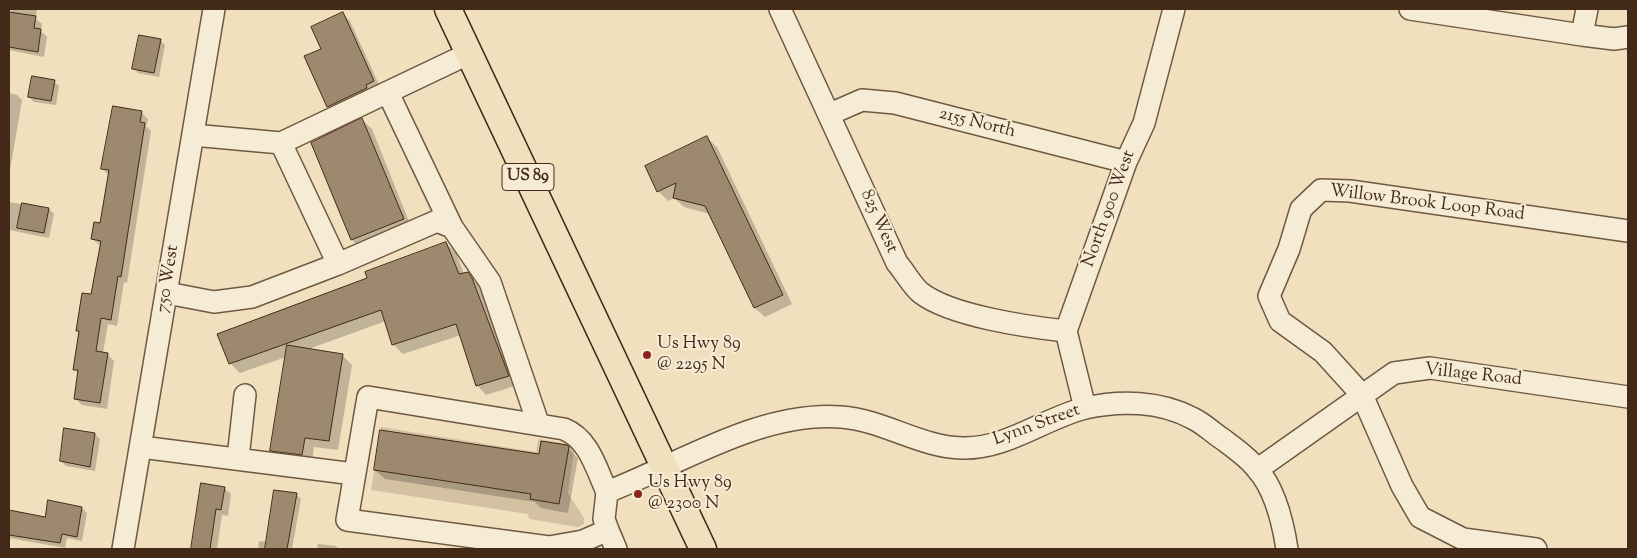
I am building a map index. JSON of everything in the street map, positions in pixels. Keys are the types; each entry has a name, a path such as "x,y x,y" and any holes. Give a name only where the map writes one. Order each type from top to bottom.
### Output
{"main road":[{"name":"US 89","path":"448,9 703,549"}],"street":[{"name":"750 West","path":"123,549 214,9"},
{"name":"825 West","path":"780,9 897,263 921,293 953,310 1041,329 1066,331"},
{"name":"North 900 West","path":"1066,331 1126,162 1144,124 1174,9"},
{"path":"1410,9 1582,35 1614,39 1628,37"},
{"path":"1582,35 1586,9"},
{"path":"193,135 280,143 470,53"},
{"path":"388,93 452,227 490,282 538,423"},
{"name":"2155 North","path":"830,114 862,100 895,103 1126,162"},
{"path":"280,143 338,264"},
{"name":"Willow Brook Loop Road","path":"1536,549 1463,539 1420,517 1402,486 1362,395 1323,352 1280,321 1269,296 1289,249 1301,209 1321,190 1350,191 1628,231"},
{"path":"167,293 214,302 252,297 338,264 437,221 452,227"},
{"path":"1066,331 1085,408"},
{"name":"Village Road","path":"1258,469 1394,373 1430,368 1628,397"},
{"path":"238,458 245,395"},
{"path":"368,397 538,423 564,429 575,434 584,444 607,492 604,519 612,540 583,541 549,547 347,520 354,474 368,397"},
{"name":"Lynn Street","path":"607,492 664,466 763,426 796,419 841,417 876,424 922,441 963,448 1009,440 1058,417 1085,408 1134,402 1163,408 1192,418 1229,444 1258,469 1271,494 1284,527 1287,549"},
{"path":"141,447 354,474"}],"shaded area":[{"path":"381,427 536,452 538,439 575,445 568,493 584,518 584,524 578,527 529,519 528,514 371,490"}],"building":[{"path":"9,12 36,16 34,28 41,29 38,52 9,47"},
{"path":"343,12 374,81 366,85 367,88 327,107 304,56 321,49 311,27"},
{"path":"139,35 161,39 154,73 132,69"},
{"path":"32,76 55,80 51,101 28,97"},
{"path":"113,106 142,111 140,122 145,123 121,277 118,276 111,320 101,318 96,351 108,353 100,403 74,399 78,370 73,370 79,331 76,331 82,293 91,294 101,241 91,239 94,222 100,223 109,170 101,169"},
{"path":"362,118 404,219 351,240 311,143"},
{"path":"707,136 783,295 754,308 705,206 673,198 676,183 657,192 645,166"},
{"path":"22,203 49,208 44,233 17,228"},
{"path":"446,242 459,274 468,272 472,278 509,376 476,386 456,324 392,345 381,310 229,364 217,334 367,278 365,272"},
{"path":"287,345 343,354 329,441 305,438 302,455 270,451"},
{"path":"64,428 95,433 90,467 60,461"},
{"path":"380,430 539,454 541,441 567,445 569,447 559,504 530,499 531,494 374,470"},
{"path":"201,483 225,487 221,510 216,509 210,549 191,549"},
{"path":"274,490 297,493 287,549 265,549"},
{"path":"48,500 82,507 77,537 62,534 60,543 9,535 9,510 45,517"}],"place":[{"name":"Us Hwy 89 @ 2295 N","path":"647,355"},
{"name":"Us Hwy 89 @ 2300 N","path":"638,494"}]}
